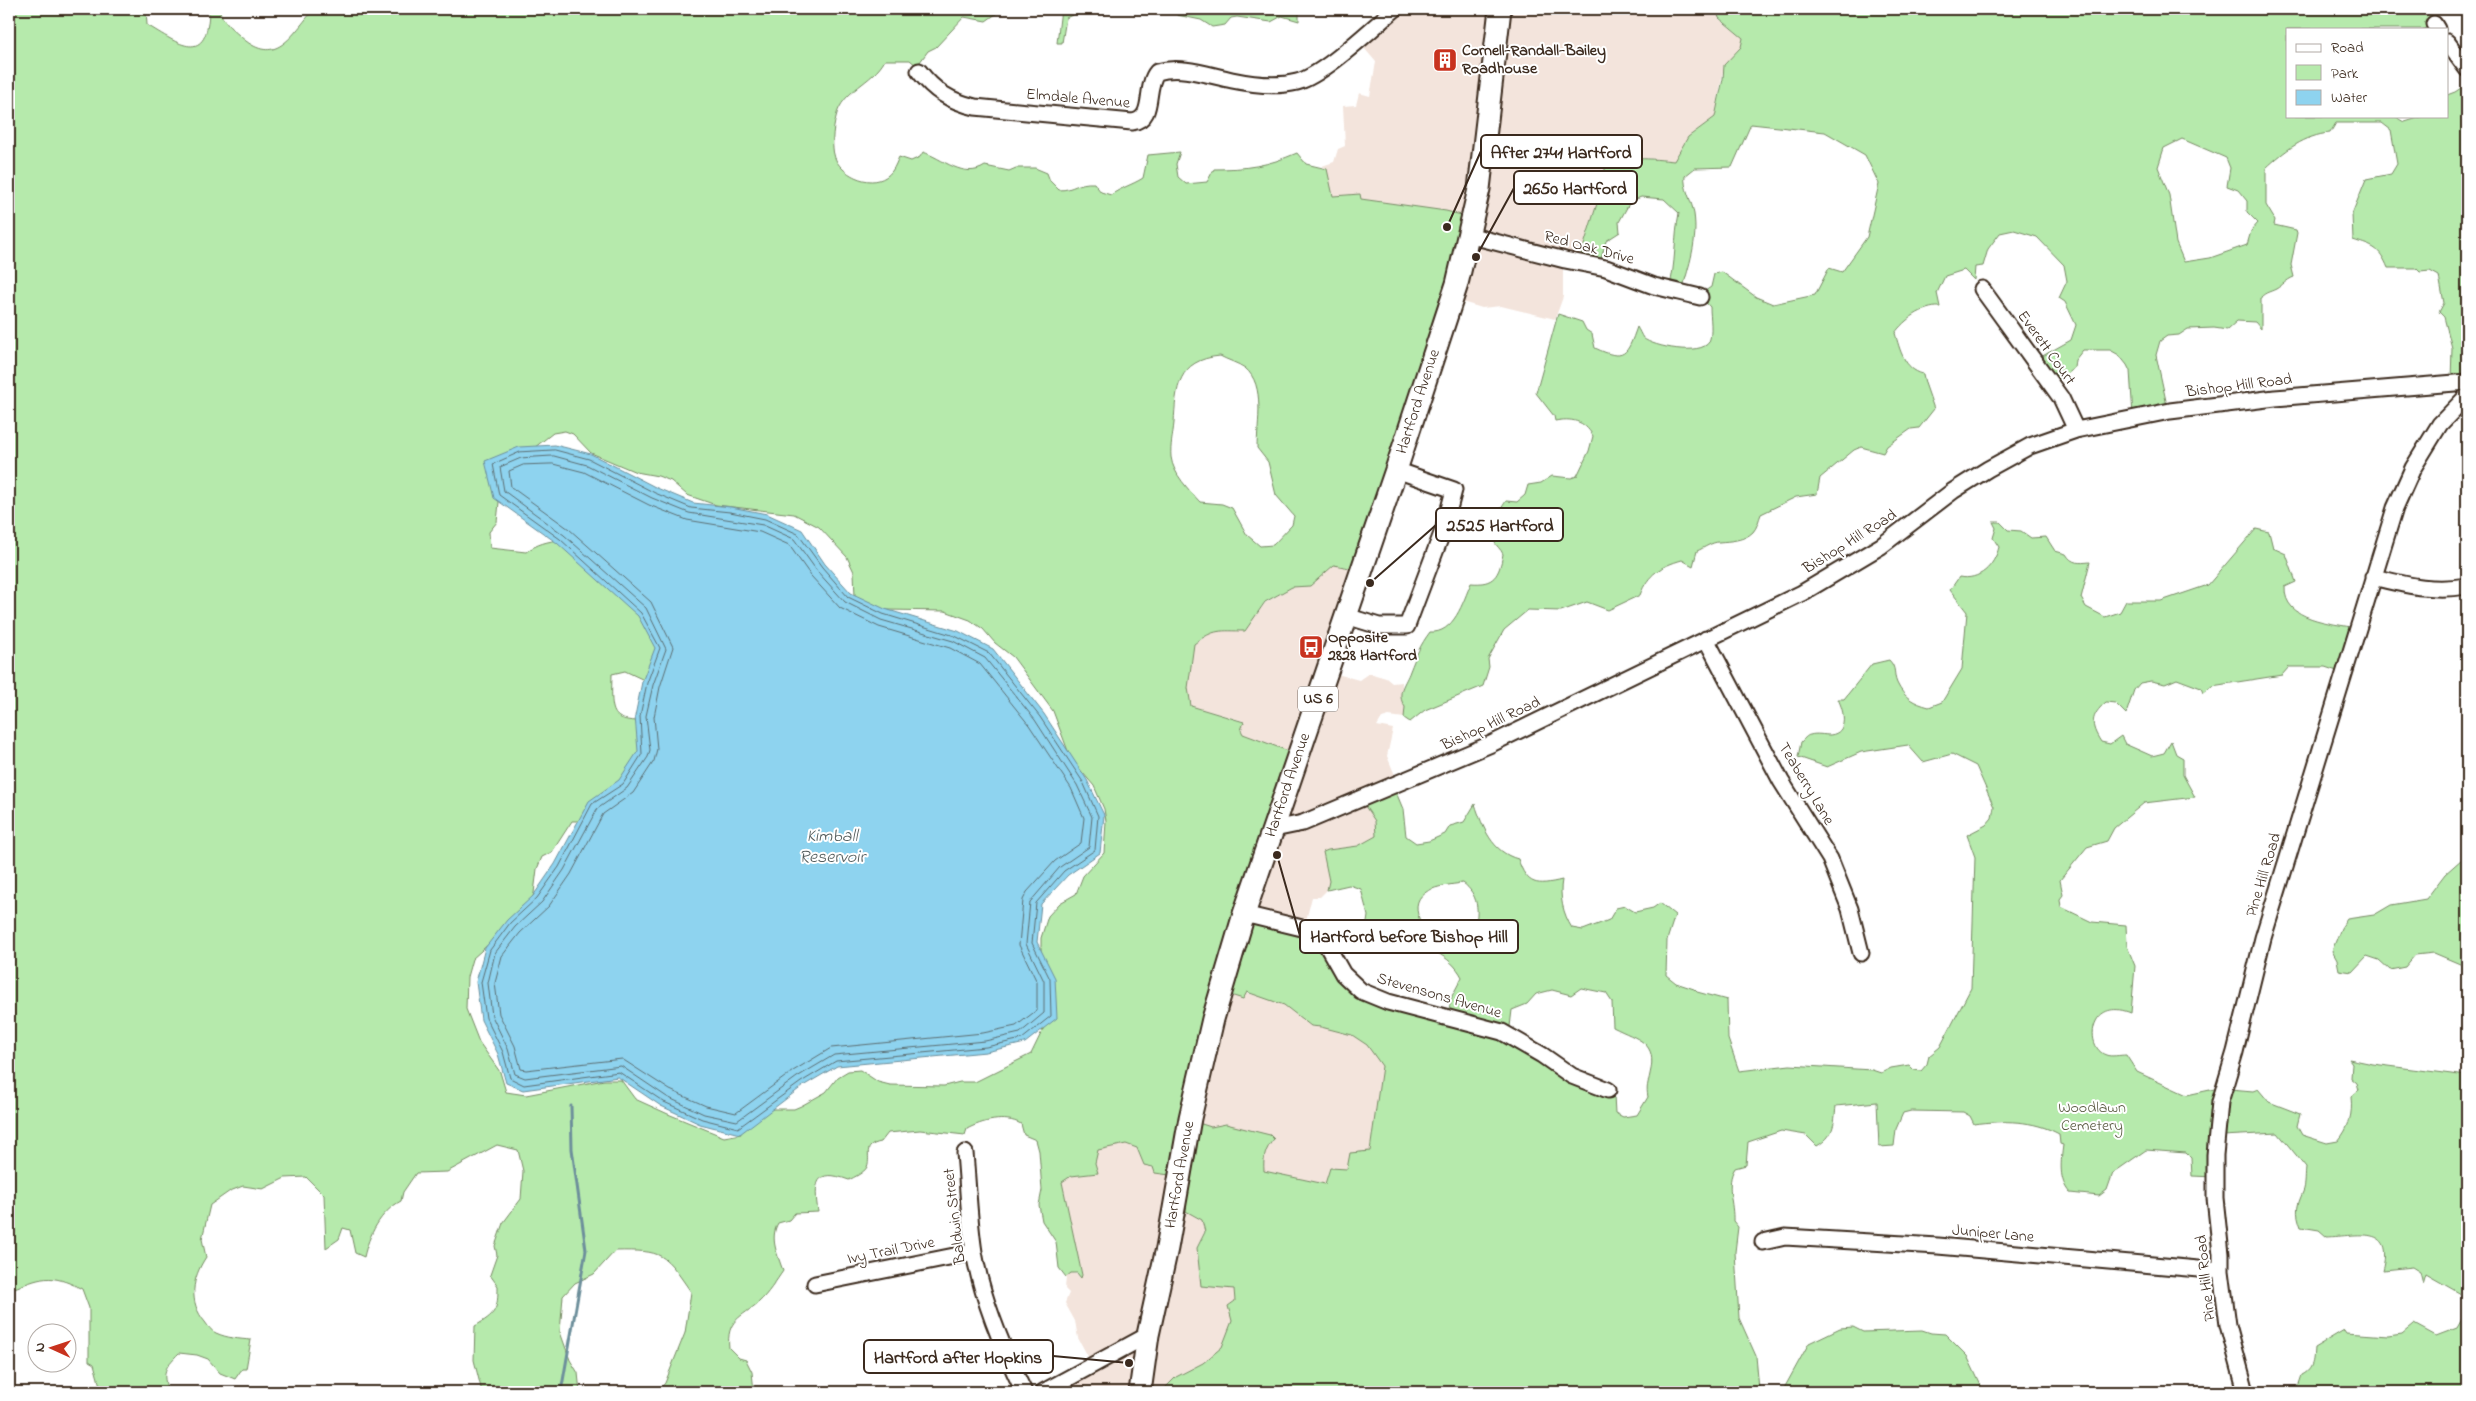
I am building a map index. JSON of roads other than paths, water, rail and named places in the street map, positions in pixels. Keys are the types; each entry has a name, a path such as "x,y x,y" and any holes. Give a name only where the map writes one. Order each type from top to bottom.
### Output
{"highway":[{"name":"Hartford Avenue","path":"1140,1392 1148,1335 1167,1248 1200,1072 1213,1019 1244,914 1396,470 1457,284 1479,188 1500,9"}],"street":[{"name":"Elmdale Avenue","path":"919,71 934,90 950,100 975,107 1132,122 1145,116 1148,109 1151,82 1157,72 1190,70 1238,82 1280,84 1294,82 1318,70 1395,9"},
{"path":"2448,43 2467,69"},
{"name":"Red Oak Drive","path":"1468,235 1565,260 1606,268 1654,286 1700,297"},
{"name":"Everett Court","path":"1982,289 2061,398 2076,430"},
{"name":"Bishop Hill Road","path":"1274,829 1303,823 1448,763 1594,695 1802,592 1881,546 1953,491 2030,446 2076,430 2170,411 2275,398 2467,382"},
{"name":"Pine Hill Road","path":"2246,1392 2228,1325 2220,1270 2221,1254 2215,1198 2215,1155 2220,1102 2238,1043 2263,938 2394,508 2413,468 2440,424 2467,396"},
{"path":"1346,616 1379,626 1407,626 1444,528 1454,490 1396,470"},
{"path":"2373,577 2420,588 2449,589 2467,586"},
{"name":"Teaberry Lane","path":"1706,639 1781,781 1830,859 1850,909 1861,953"},
{"name":"Stevensons Avenue","path":"1244,914 1302,928 1326,944 1343,974 1361,991 1388,1002 1502,1032 1542,1055 1572,1076 1608,1090"},
{"name":"Baldwin Street","path":"965,1153 974,1252 1009,1362 1024,1392"},
{"name":"Juniper Lane","path":"1763,1242 1785,1237 1938,1246 2220,1270"},
{"name":"Ivy Trail Drive","path":"815,1284 974,1252"},
{"path":"1043,1392 1148,1335"}],"water":[{"name":"Kimball Reservoir","path":"555,445 591,454 657,488 693,503 731,507 767,514 802,530 825,564 851,593 885,609 958,631 993,649 1044,714 1087,780 1104,815 1100,853 1068,875 1041,904 1037,942 1055,978 1057,1018 1025,1043 986,1052 837,1066 803,1086 740,1134 700,1124 661,1106 618,1077 523,1090 506,1083 498,1054 481,1020 476,982 485,948 507,920 533,896 555,864 589,801 619,780 638,751 635,716 642,682 655,648 638,616 557,543 494,498 485,461 519,447"}],"waterway":[{"path":"561,1392 586,1250 572,1149 571,1106"}],"place":[{"name":"Cornell-Randall-Bailey Roadhouse","path":"1445,60"},
{"name":"After 2741 Hartford","path":"1447,227"},
{"name":"2650 Hartford","path":"1476,257"},
{"name":"2525 Hartford","path":"1370,583"},
{"name":"Opposite 2828 Hartford","path":"1311,647"},
{"name":"Hartford before Bishop Hill","path":"1277,855"},
{"name":"Hartford after Hopkins","path":"1129,1363"}],"park label":[{"name":"Woodlawn Cemetery","path":"2092,1117"}]}
